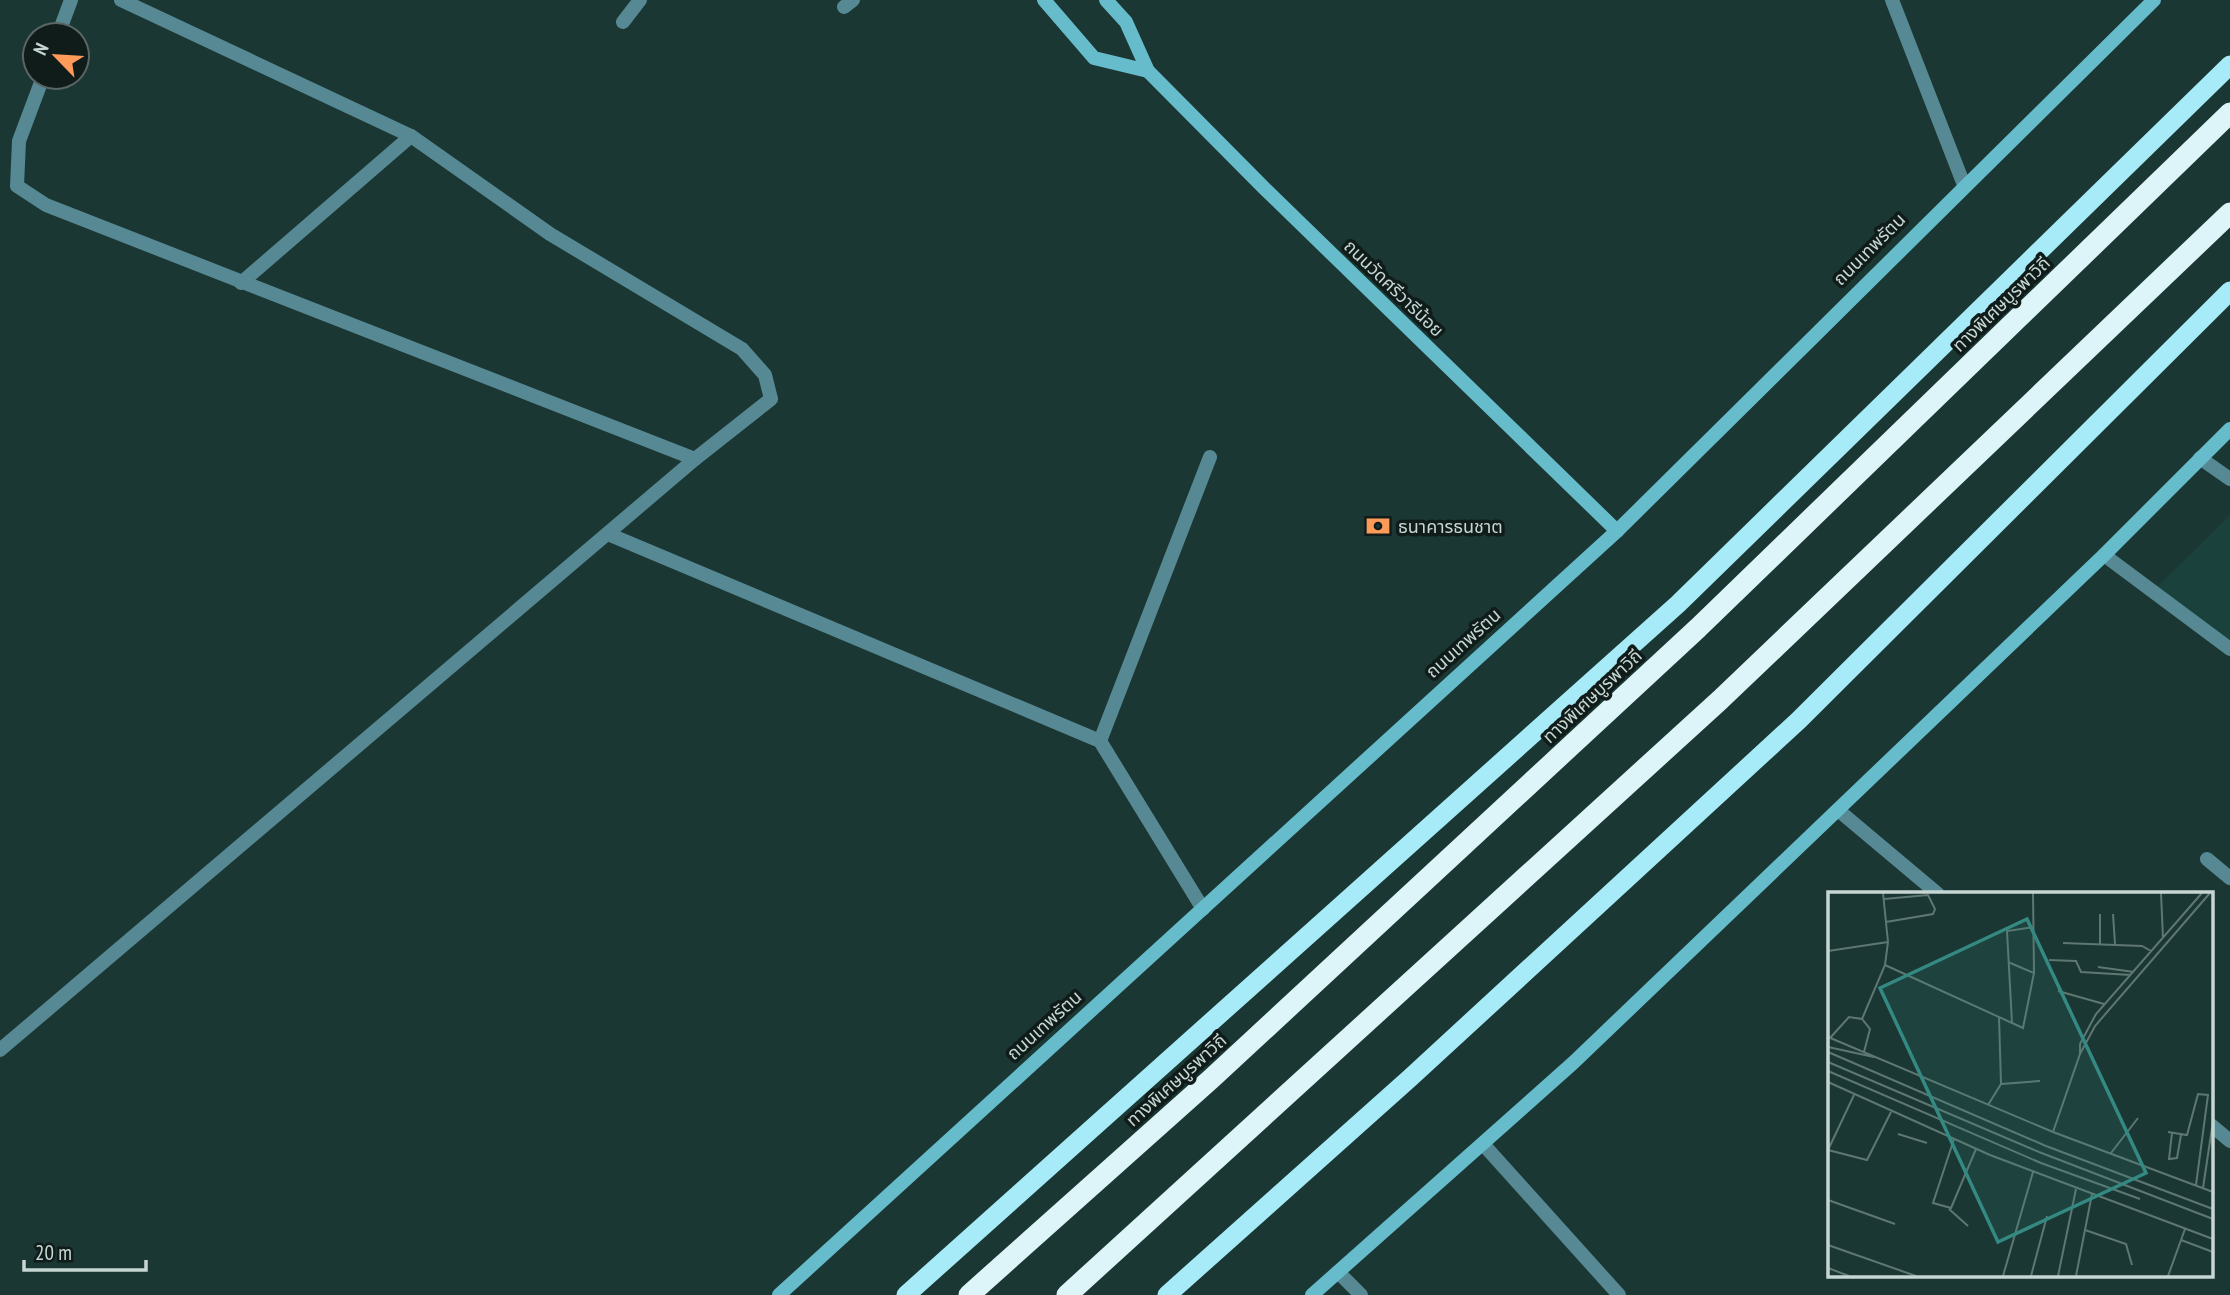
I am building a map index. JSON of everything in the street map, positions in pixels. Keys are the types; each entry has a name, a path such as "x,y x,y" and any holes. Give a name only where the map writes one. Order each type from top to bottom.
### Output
{"highway":[{"path":"906,1295 1678,604 2230,65"},
{"name":"ทางพิเศษบูรพาวิถี","path":"969,1295 1211,1079 1698,628 2230,113"},
{"path":"1067,1295 1720,700 2230,212"},
{"path":"1167,1295 1410,1078 1799,720 2230,290"}],"main road":[{"path":"1044,0 1094,58 1148,71"},
{"name":"ถนนวัดศรีวารีน้อย","path":"1106,0 1126,22 1148,71 1273,198 1617,531"},
{"name":"ถนนเทพรัตน","path":"779,1295 1617,531 2154,0"},
{"path":"1312,1295 1573,1063 2104,555 2230,429"}],"street":[{"path":"63,21 71,0"},
{"path":"0,1050 695,459 771,399 765,375 742,349 550,234 411,136 121,0"},
{"path":"624,22 640,0"},
{"path":"1892,0 1964,185"},
{"path":"38,91 19,141 17,186 46,205 695,459"},
{"path":"241,283 411,136"},
{"path":"1100,741 1210,457"},
{"path":"2200,458 2230,480"},
{"path":"608,534 1100,741 1203,909"},
{"path":"2104,555 2230,649"},
{"path":"1838,810 1936,892"},
{"path":"2207,859 2230,878"},
{"path":"2212,1126 2230,1141"},
{"path":"1483,1144 1619,1295"},
{"path":"1338,1272 1361,1295"}],"shaded area":[{"path":"2230,515 2230,644 2155,589"}],"place":[{"name":"ธนาคารธนชาต","path":"1378,526"}]}
